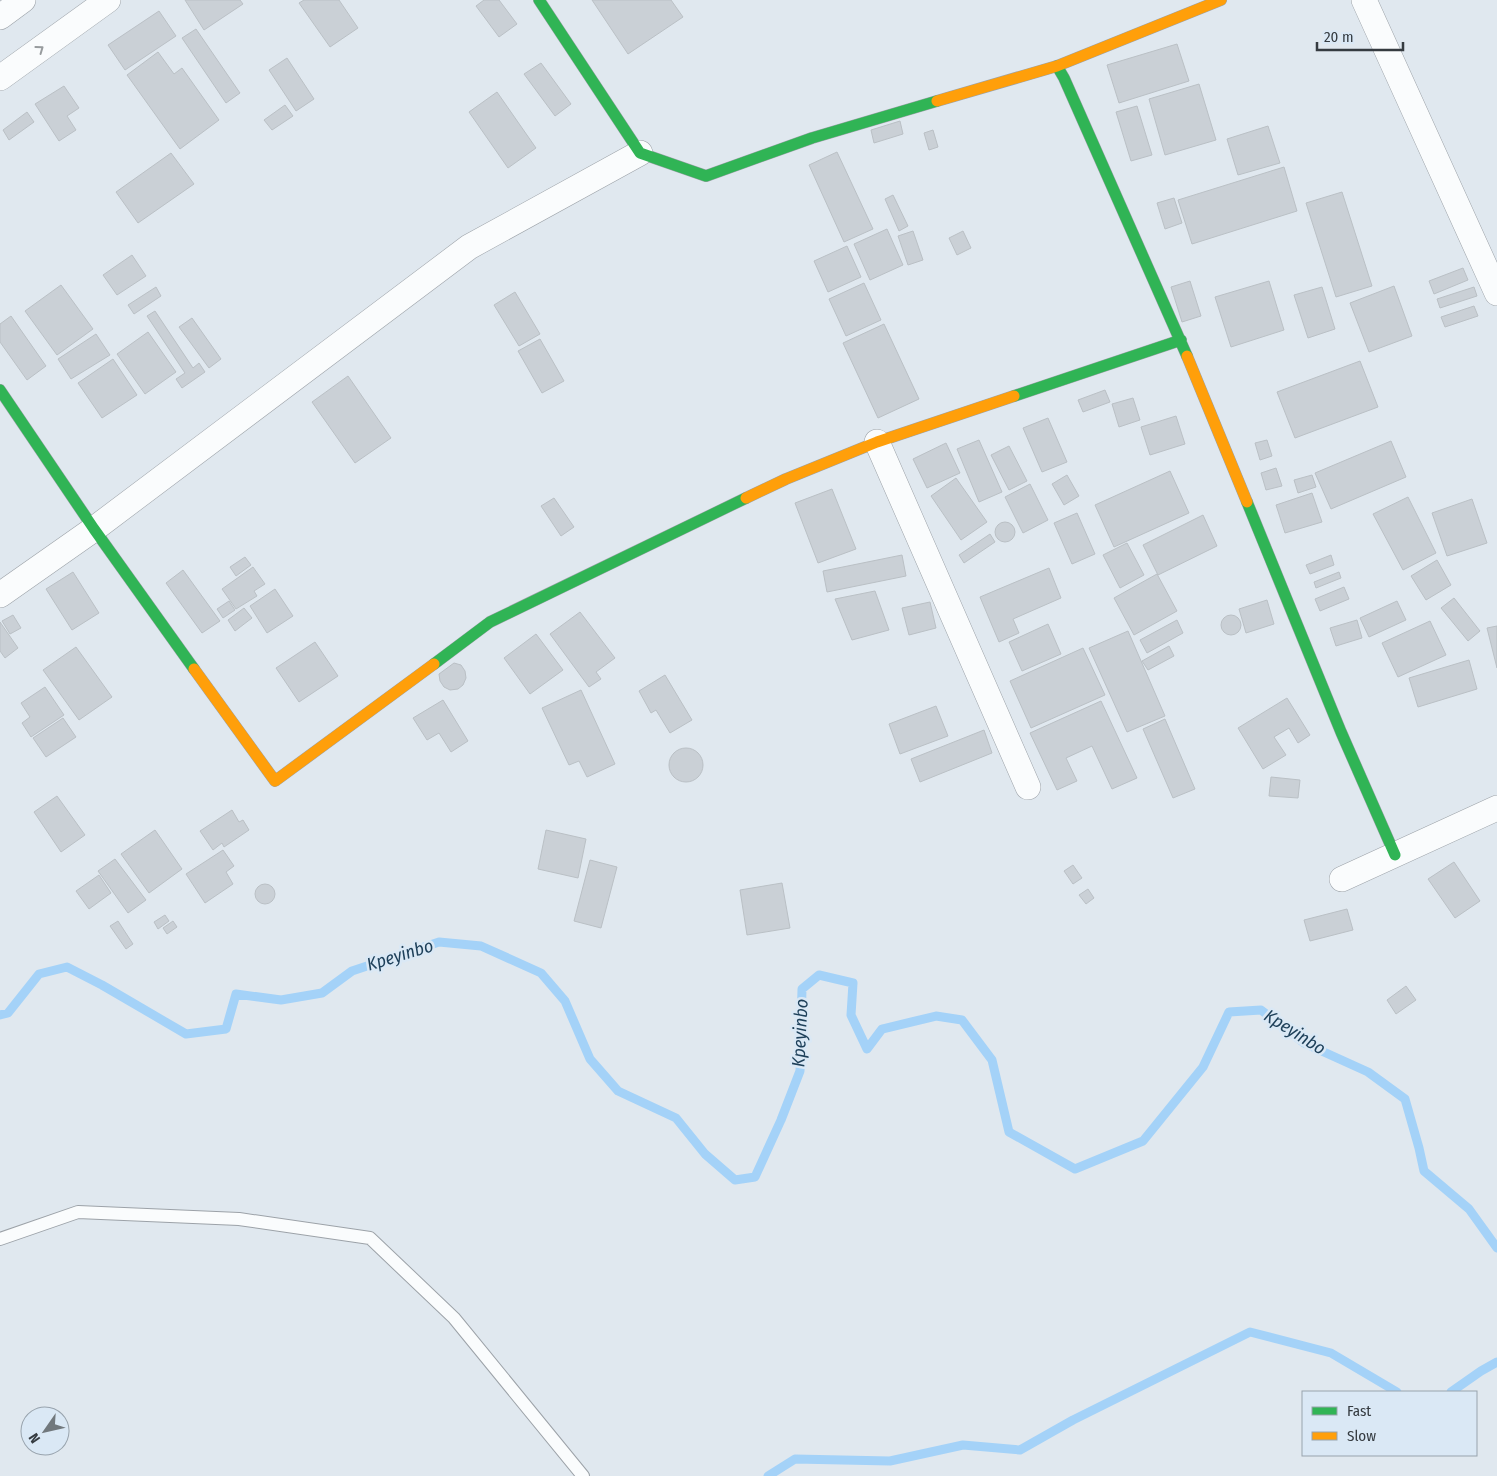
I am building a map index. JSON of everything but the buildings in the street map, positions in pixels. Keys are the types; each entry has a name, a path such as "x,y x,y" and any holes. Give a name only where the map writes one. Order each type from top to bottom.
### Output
{"street":[{"path":"0,17 23,0"},
{"path":"0,78 108,0"},
{"path":"539,0 640,153 706,176 812,138 1057,66 1222,0"},
{"path":"1364,0 1497,293"},
{"path":"1057,66 1181,340 1341,732 1396,855"},
{"path":"0,595 94,530 469,247 640,153"},
{"path":"0,390 94,530 275,781 490,622 786,479 877,442 1181,340"},
{"path":"877,442 1028,787"},
{"path":"1342,879 1497,808"}],"lane":[{"path":"0,1239 78,1212 240,1219 370,1238 454,1318 583,1476"}],"waterway":[{"name":"Kpeyinbo","path":"0,1015 8,1013 39,974 67,967 186,1034 226,1029 236,994 281,1000 322,993 352,971 439,942 481,946 541,973 565,1001 590,1059 618,1091 676,1118 705,1154 735,1180 755,1177 781,1120 800,1071 802,989 819,975 853,983 851,1015 867,1049 882,1029 936,1016 962,1020 992,1060 1009,1132 1075,1169 1143,1141 1203,1067 1229,1012 1261,1010 1304,1043 1368,1072 1405,1099 1424,1171 1469,1209 1497,1248"},
{"path":"768,1476 795,1459 890,1461 963,1445 1020,1450 1073,1420 1250,1332 1331,1353 1395,1391"},
{"path":"1452,1391 1497,1362"}],"traffic: fast":[{"path":"539,0 640,153 706,176 812,138 937,101"},
{"path":"1057,66 1187,356"},
{"path":"1014,396 1181,340"},
{"path":"0,390 94,529 194,669"},
{"path":"434,664 490,622 746,498"},
{"path":"1247,502 1341,732 1395,855"}],"traffic: slow":[{"path":"937,101 1057,66 1221,0"},
{"path":"1187,356 1247,502"},
{"path":"746,498 786,479 877,442 1014,396"},
{"path":"194,669 275,781 434,664"}]}
